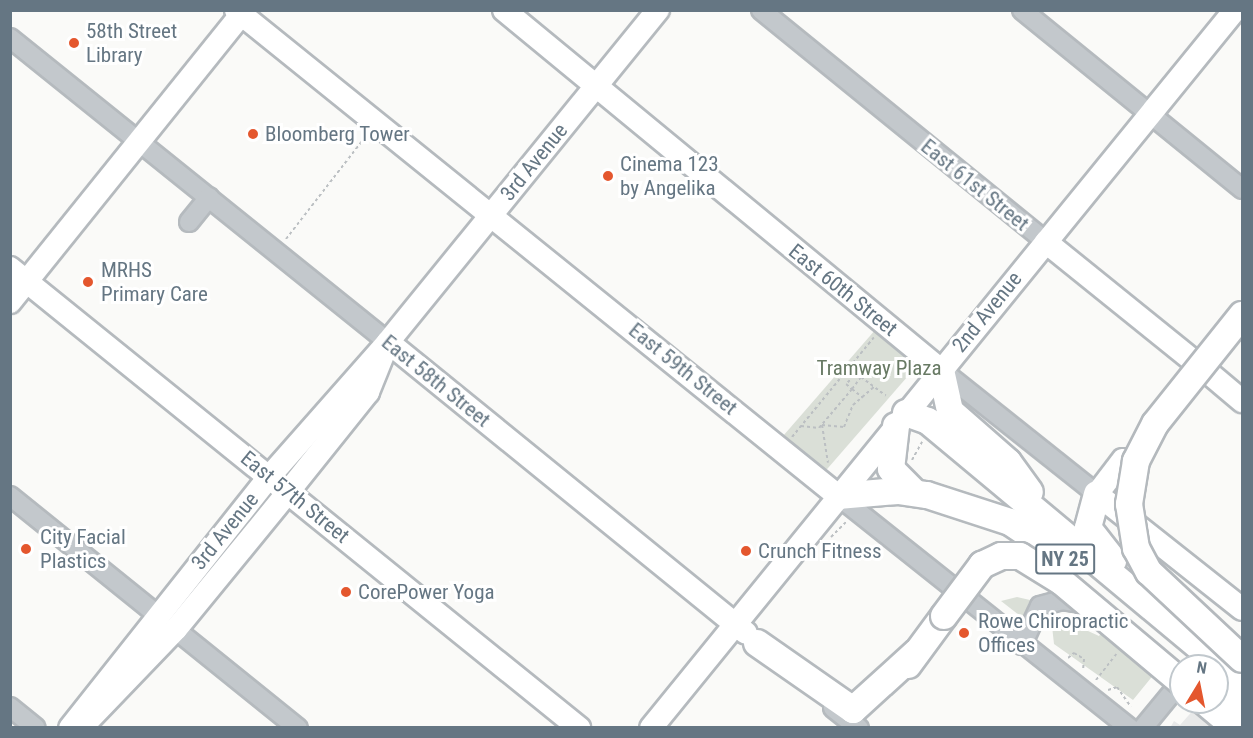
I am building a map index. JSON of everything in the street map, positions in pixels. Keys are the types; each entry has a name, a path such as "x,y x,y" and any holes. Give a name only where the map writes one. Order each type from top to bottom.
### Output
{"highway":[{"path":"1242,315 1155,424 1136,461 1129,504 1134,539 1149,572 1242,659"},
{"name":"NY 25","path":"941,370 950,411 1017,472 1053,528 1236,707"},
{"name":"NY 25","path":"901,419 891,469 913,491"},
{"path":"901,419 927,421 1053,528"},
{"name":"NY 25","path":"838,496 913,491 1031,534 1180,654"},
{"path":"1097,494 1087,520 1095,542 1242,668"},
{"path":"860,728 982,565 1001,556 1020,556 1062,582 1169,678"},
{"path":"757,643 853,710 917,652"}],"main road":[{"name":"3rd Avenue","path":"70,728 269,477 388,342 658,10"},
{"name":"2nd Avenue","path":"651,728 1235,10"},
{"name":"East 59th Street","path":"241,12 838,496"},
{"path":"10,302 19,274 140,142 241,12"},
{"name":"East 60th Street","path":"515,14 595,86 941,370"},
{"name":"East 61st Street","path":"1046,242 1191,359"},
{"name":"East 57th Street","path":"19,274 579,728"},
{"name":"3rd Avenue","path":"81,728 176,629 341,426 368,392 388,342"},
{"name":"East 58th Street","path":"388,342 757,643"},
{"path":"1210,374 1242,401"},
{"path":"296,445 341,426"},
{"path":"1097,494 1123,460"},
{"name":"East 60th Street","path":"1097,494 1242,609"}],"street":[{"name":"East 61st Street","path":"760,10 1046,242"},
{"path":"1022,10 1242,189"},
{"name":"East 58th Street","path":"10,38 388,342"},
{"path":"189,222 209,197"},
{"name":"East 60th Street","path":"941,370 1097,494"},
{"path":"10,496 298,728"},
{"name":"East 59th Street","path":"838,496 1022,645 1130,728"},
{"path":"1022,645 1036,610 1049,601 1089,605 1123,624 1169,660"},
{"name":"East 58th Street","path":"757,643 860,728"},
{"path":"1143,728 1169,697"},
{"path":"10,707 36,728"}],"path":[{"path":"276,250 376,123"},
{"path":"790,439 875,335"},
{"path":"828,465 822,425 861,377 886,396"},
{"path":"839,379 863,398"},
{"path":"846,384 850,380"},
{"path":"865,386 868,382"},
{"path":"801,426 844,427 853,405 874,387"},
{"path":"904,462 919,453 923,438"},
{"path":"1096,680 1118,651"},
{"path":"1068,658 1074,653 1084,659 1083,670"},
{"path":"1108,690 1117,687 1131,707"}],"shaded area":[{"path":"1190,714 1204,714 1220,728 1170,728 1174,721 1180,725"}],"green space":[{"name":"Tramway Plaza","path":"876,329 918,365 823,474 782,438"},
{"path":"1017,597 1030,600 1023,618 1001,601"},
{"path":"1066,621 1099,636 1104,629 1155,673 1133,700 1054,644 1052,626"}],"place":[{"name":"58th Street Library","path":"74,43"},
{"name":"Bloomberg Tower","path":"253,134"},
{"name":"Cinema 123 by Angelika","path":"608,176"},
{"name":"MRHS Primary Care","path":"88,282"},
{"name":"City Facial Plastics","path":"26,549"},
{"name":"Crunch Fitness","path":"746,551"},
{"name":"CorePower Yoga","path":"346,592"},
{"name":"Rowe Chiropractic Offices","path":"964,633"}]}
